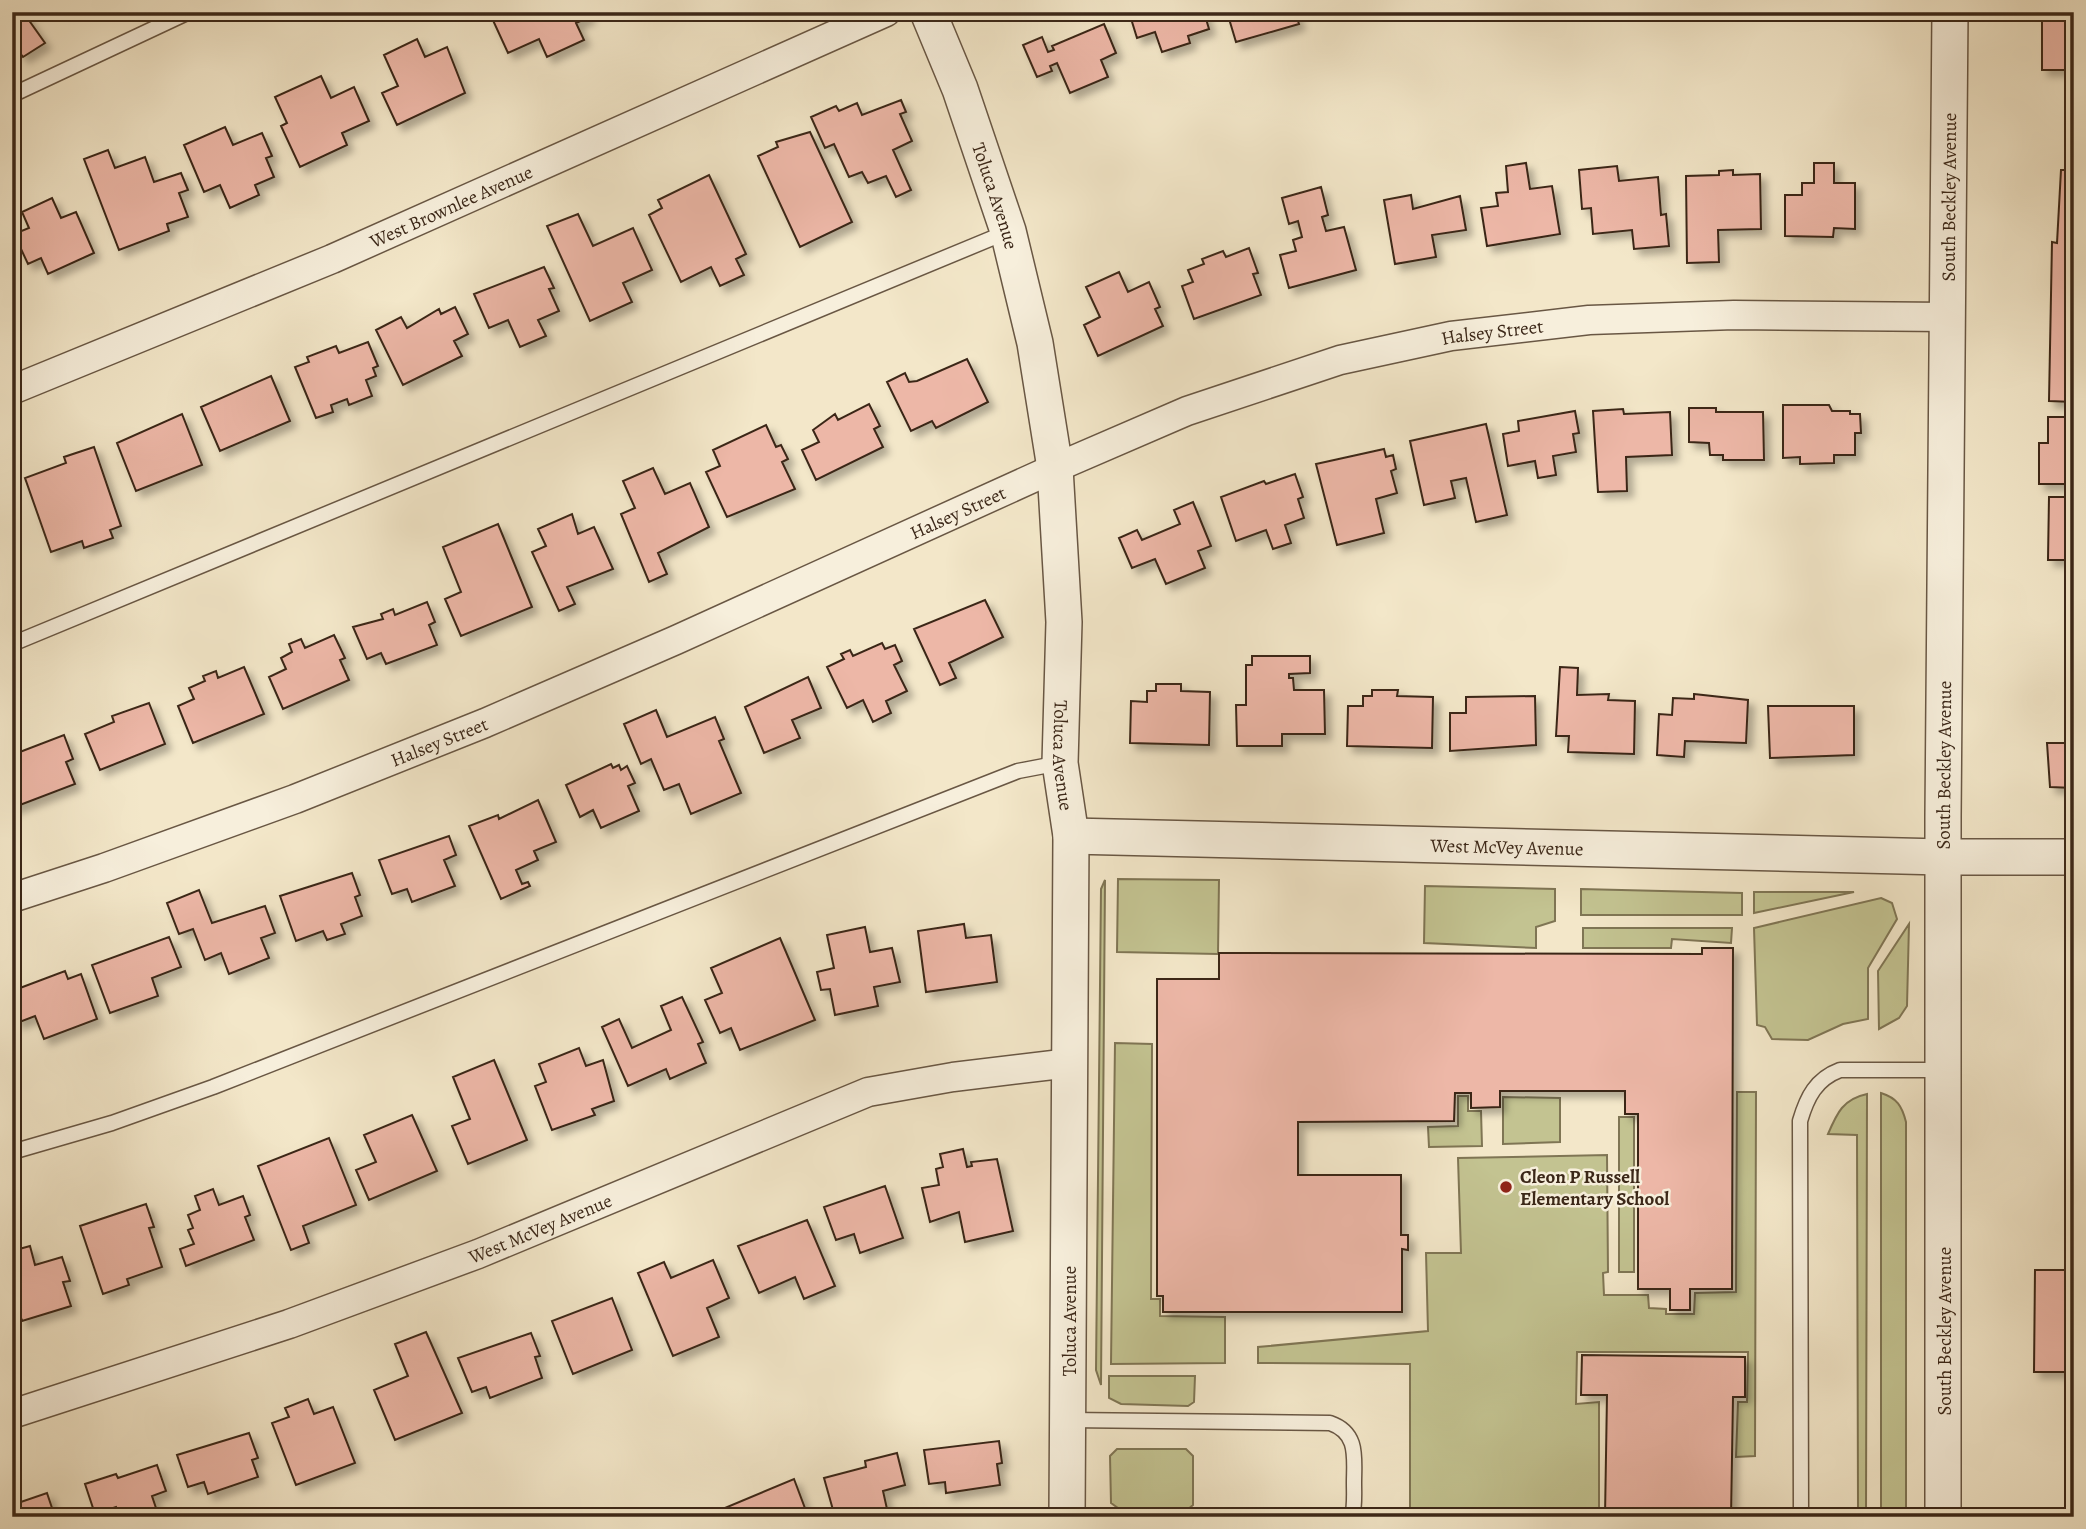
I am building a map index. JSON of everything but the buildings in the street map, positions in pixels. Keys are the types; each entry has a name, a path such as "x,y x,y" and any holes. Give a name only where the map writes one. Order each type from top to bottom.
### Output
{"street":[{"name":"West Brownlee Avenue","path":"12,390 332,259 886,12"},
{"name":"Toluca Avenue","path":"928,12 960,89 1008,231 1035,343 1055,468 1064,621 1060,763 1071,836 1067,1517"},
{"name":"South Beckley Avenue","path":"1943,1517 1943,857 1950,12"},
{"name":"Halsey Street","path":"12,898 295,799 485,723 1187,411 1340,360 1451,335 1602,319 1734,315 1948,317"},
{"name":"West McVey Avenue","path":"1071,836 1943,857 2074,857"},
{"name":"West McVey Avenue","path":"12,1414 289,1324 478,1254 785,1124 868,1092 953,1077 1070,1063"}],"lane":[{"path":"12,95 188,12"},
{"path":"12,644 1008,231"},
{"path":"12,1152 112,1123 213,1087 1018,771 1060,763"},
{"path":"1801,1517 1800,1121 1805,1102 1826,1075 1840,1070 1944,1070"},
{"path":"1068,1420 1330,1423 1340,1426 1349,1436 1354,1448 1352,1517"}],"green space":[{"path":"1118,879 1219,880 1218,954 1117,952"},
{"path":"1105,880 1101,1385 1096,1370 1101,889"},
{"path":"1425,886 1555,889 1555,921 1536,927 1536,948 1424,943"},
{"path":"1581,889 1742,893 1742,915 1581,915"},
{"path":"1754,892 1854,892 1754,913"},
{"path":"1881,898 1892,903 1897,919 1868,968 1868,1019 1843,1024 1808,1040 1772,1039 1765,1027 1757,1025 1754,928"},
{"path":"1909,924 1907,1006 1899,1018 1879,1029 1878,971"},
{"path":"1583,928 1732,928 1731,943 1672,939 1671,948 1583,948"},
{"path":"1115,1043 1152,1044 1151,1299 1160,1299 1160,1316 1225,1317 1225,1363 1111,1364"},
{"path":"1737,1092 1756,1092 1755,1456 1736,1457 1738,1402 1747,1402 1748,1352 1577,1352 1576,1404 1599,1402 1599,1517 1410,1517 1410,1364 1258,1363 1258,1347 1428,1331 1426,1253 1461,1253 1458,1158 1607,1155 1608,1272 1603,1273 1604,1295 1648,1295 1649,1308 1666,1309 1666,1314 1694,1314 1695,1293 1736,1292"},
{"path":"1881,1093 1898,1103 1906,1122 1906,1517 1881,1517"},
{"path":"1867,1094 1866,1517 1831,1517 1830,1509 1858,1509 1857,1135 1828,1134 1846,1103"},
{"path":"1458,1096 1468,1096 1468,1111 1481,1111 1482,1146 1429,1147 1428,1127 1458,1126"},
{"path":"1503,1097 1560,1098 1560,1142 1503,1144"},
{"path":"1619,1117 1634,1117 1634,1272 1619,1272"},
{"path":"1109,1376 1195,1376 1194,1402 1188,1406 1121,1404 1109,1398"},
{"path":"1117,1449 1186,1449 1193,1456 1193,1505 1187,1510 1118,1508 1111,1503 1110,1456"}],"place":[{"name":"Cleon P Russell Elementary School","path":"1506,1187"}]}
